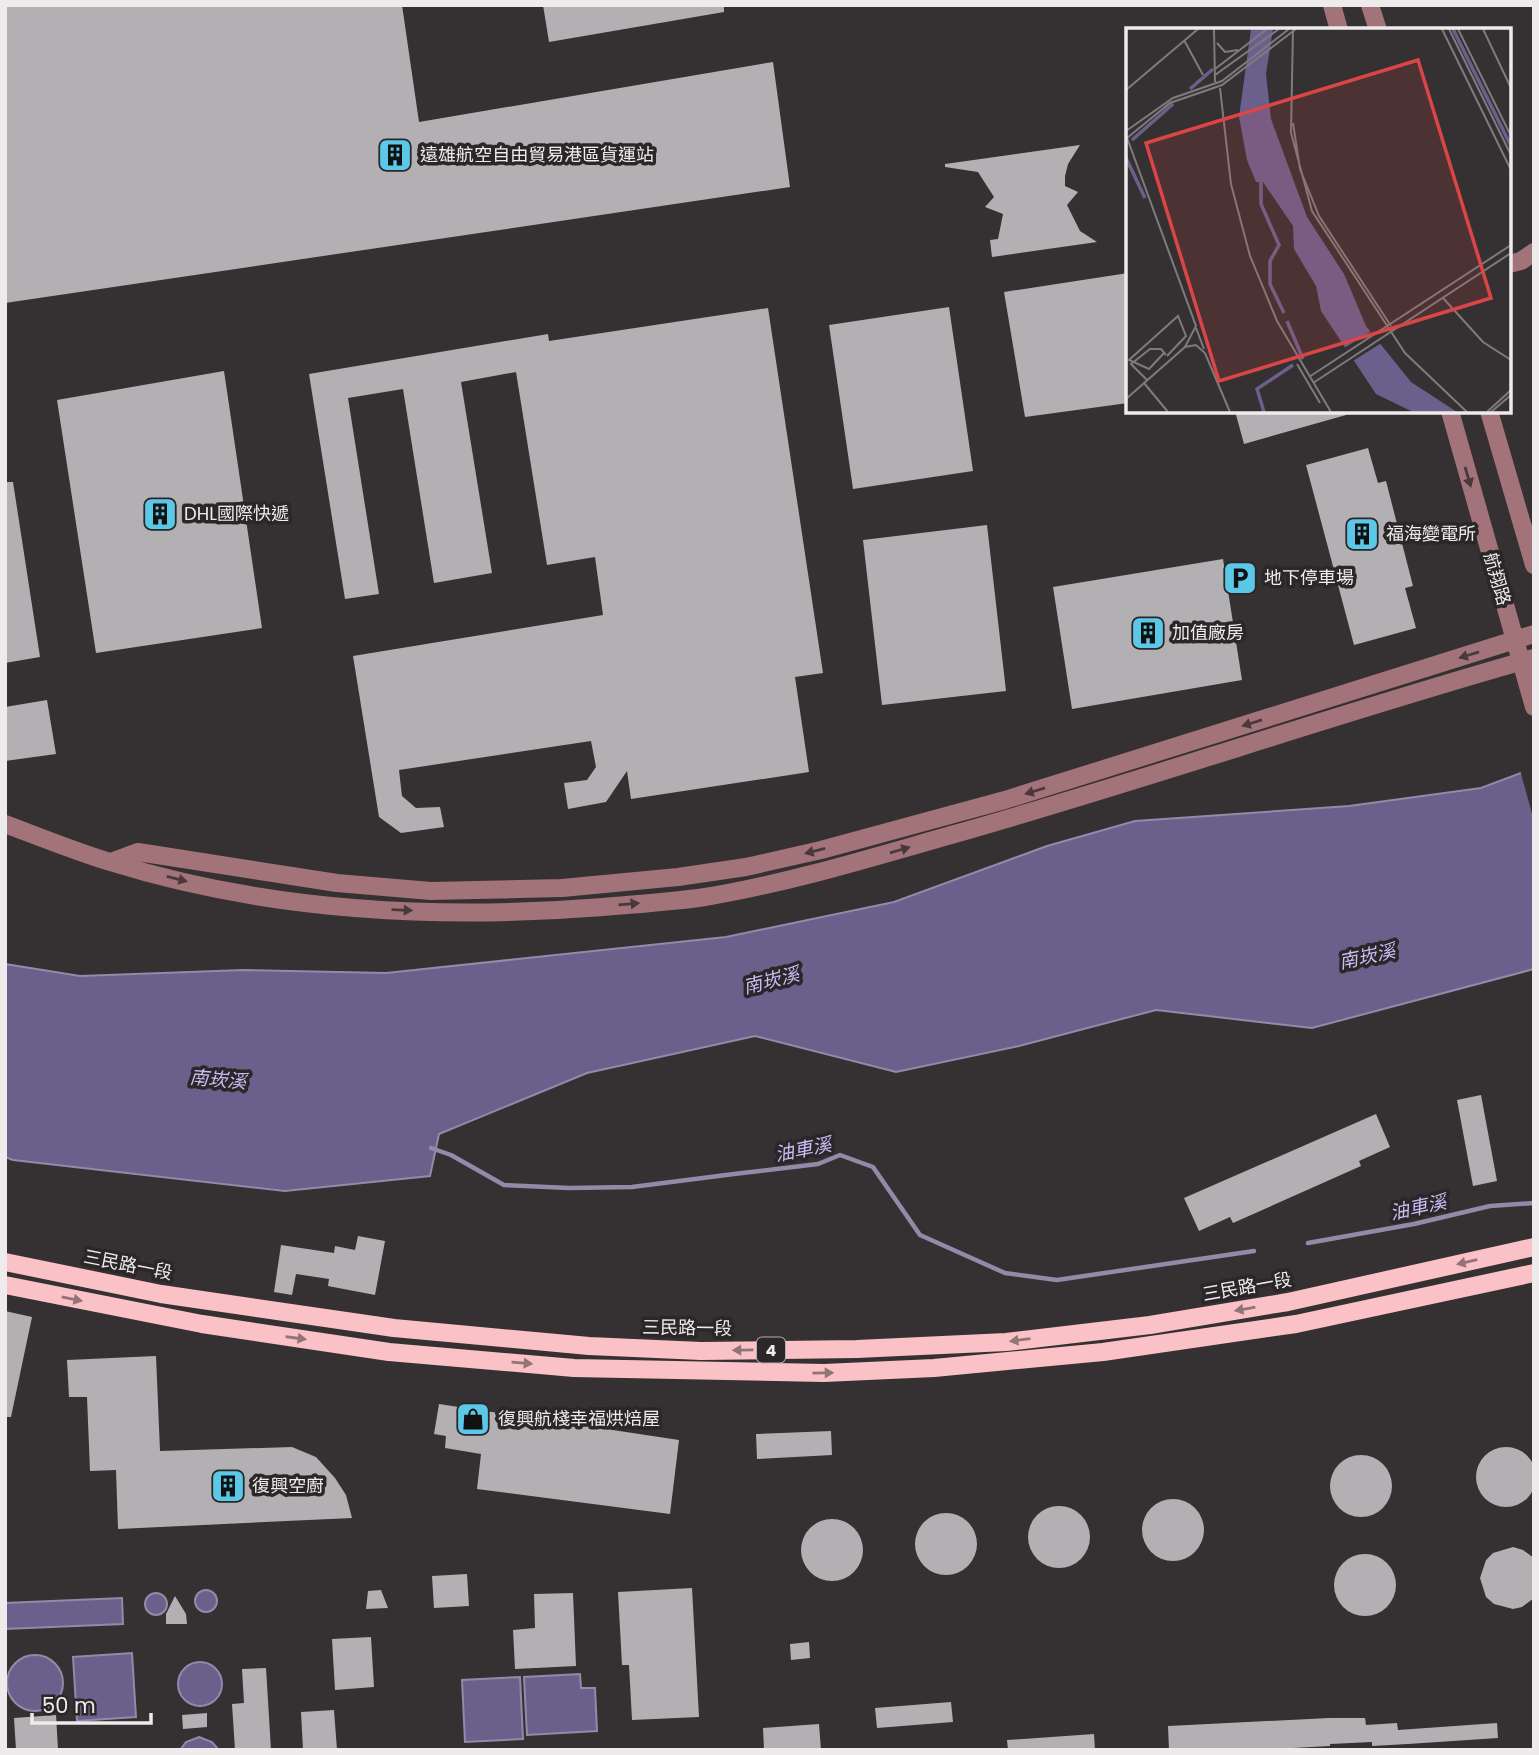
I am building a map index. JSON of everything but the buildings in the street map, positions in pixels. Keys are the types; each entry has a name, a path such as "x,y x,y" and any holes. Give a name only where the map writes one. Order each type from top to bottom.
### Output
{"main road":[{"name":"三民路一段","path":"5,1262 161,1294 394,1328 589,1346 701,1351 857,1349 1006,1342 1150,1325 1288,1302 1534,1247"},
{"name":"4","path":"5,1285 202,1324 389,1352 574,1368 824,1373 934,1368 1130,1348 1296,1324 1534,1273"}],"street":[{"path":"1332,5 1338,28"},
{"path":"1370,5 1377,28"},
{"path":"1511,264 1521,261 1534,251"},
{"name":"航翔路","path":"1451,413 1515,641 1528,660 1527,682 1534,707"},
{"path":"1490,413 1534,565"},
{"path":"111,862 138,852 337,883 431,891 562,888 678,877 746,867 821,850 1005,800 1534,634"},
{"path":"5,824 111,862 200,884 273,898 362,909 553,911 702,897 783,881 1020,816 1528,660"}],"water":[{"name":"南崁溪","path":"1534,768 1534,969 1312,1028 1156,1010 1019,1046 896,1072 755,1036 587,1073 439,1134 430,1176 285,1191 5,1157 5,964 80,976 243,970 386,973 726,937 894,902 1047,846 1135,821 1349,806 1481,788"},
{"path":"206,1590 214,1593 217,1601 214,1609 206,1612 198,1609 195,1601 198,1593"},
{"path":"156,1593 164,1596 167,1604 164,1612 156,1615 148,1612 145,1604 148,1596"},
{"path":"122,1598 123,1624 5,1629 5,1603"},
{"path":"132,1653 136,1717 77,1721 73,1657"},
{"path":"35,1655 46,1657 55,1663 61,1672 61,1694 55,1703 46,1709 35,1711 24,1709 15,1703 9,1694 7,1683 9,1672 15,1663 24,1657"},
{"path":"200,1662 216,1668 222,1684 216,1700 200,1706 184,1700 178,1684 184,1668"},
{"path":"580,1674 581,1688 595,1688 597,1731 527,1735 524,1677"},
{"path":"520,1677 523,1739 465,1742 462,1680"},
{"path":"199,1737 212,1742 219,1750 180,1750 186,1742"}],"pier":[{"path":"1534,764 1534,821 1520,770"}],"waterway":[{"name":"油車溪","path":"431,1148 451,1155 504,1185 569,1188 632,1187 818,1164 840,1155 873,1167 920,1235 1005,1273 1057,1280 1254,1251"},
{"name":"油車溪","path":"1308,1243 1414,1224 1490,1206 1534,1203"}],"place":[{"name":"遠雄航空自由貿易港區貨運站","path":"395,155"},
{"name":"DHL國際快遞","path":"160,514"},
{"name":"福海變電所","path":"1362,534"},
{"name":"地下停車場","path":"1240,578"},
{"name":"加值廠房","path":"1148,633"},
{"name":"復興航棧幸福烘焙屋","path":"473,1419"},
{"name":"復興空廚","path":"228,1486"}]}
